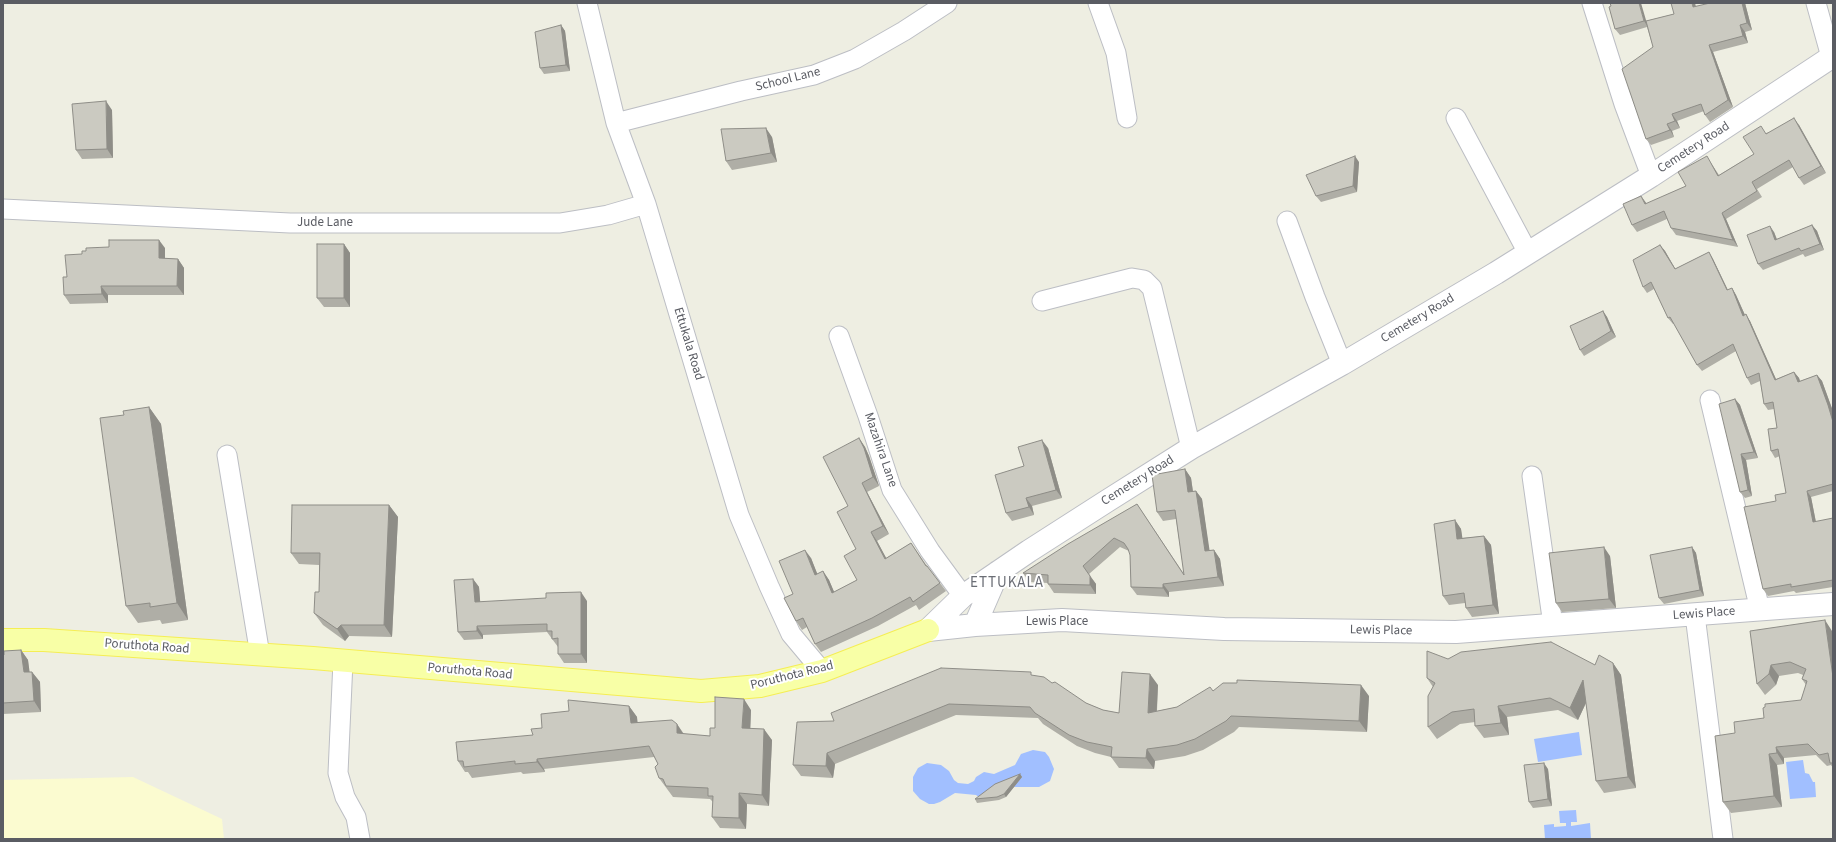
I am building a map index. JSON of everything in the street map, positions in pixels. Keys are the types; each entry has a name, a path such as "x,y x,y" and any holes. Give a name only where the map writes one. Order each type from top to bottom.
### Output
{"main road":[{"name":"Poruthota Road","path":"3,640 44,640 343,661 701,691 760,686 822,671 928,630"}],"street":[{"name":"Ettukala Road","path":"587,3 616,124 646,204 739,515 791,634 822,671"},
{"name":"School Lane","path":"616,124 741,91 814,75 855,59 904,31 947,3"},
{"path":"1098,3 1116,53 1127,118"},
{"path":"1592,3 1624,104 1651,176"},
{"path":"1816,3 1832,57"},
{"name":"Cemetery Road","path":"928,630 963,596 1191,448 1342,364 1528,253 1651,176 1832,57"},
{"path":"1456,118 1528,253"},
{"name":"Jude Lane","path":"3,209 290,223 560,223 608,215 646,204"},
{"path":"1287,221 1342,364"},
{"path":"1042,301 1132,278 1144,280 1152,288 1191,448"},
{"name":"Mazahira Lane","path":"839,336 868,416 892,490 930,551 963,596"},
{"path":"1710,400 1760,610"},
{"path":"228,455 260,655"},
{"path":"1532,476 1553,625"},
{"path":"975,625 998,572"},
{"name":"Lewis Place","path":"928,630 975,625 1062,620 1224,629 1456,632 1833,604"},
{"path":"1695,615 1723,839"},
{"path":"343,661 338,774 345,797 356,817 360,839"}],"sand":[{"path":"133,777 222,819 224,839 3,839 3,780"}],"water":[{"path":"1579,732 1582,755 1538,762 1534,739"},
{"path":"1033,750 1045,752 1054,769 1050,781 1039,787 1010,787 980,798 976,795 955,793 934,804 929,804 920,799 913,791 913,777 918,768 927,763 941,765 949,771 954,780 958,783 968,784 984,772 994,774 1015,765 1021,754"},
{"path":"1803,760 1805,773 1809,774 1813,782 1815,782 1816,797 1790,799 1786,762"},
{"path":"1576,810 1577,822 1571,822 1571,826 1590,823 1591,839 1545,839 1544,825 1554,824 1554,827 1566,826 1566,823 1560,823 1559,811"}],"building":[{"path":"1610,3 1639,3 1644,21 1615,29 1609,7 1611,6"},
{"path":"1671,3 1692,3 1693,7 1710,3 1742,3 1747,23 1740,25 1743,36 1709,45 1728,100 1705,115 1701,104 1672,114 1675,121 1667,124 1670,130 1646,139 1622,69 1653,47 1646,21 1674,14"},
{"path":"561,25 566,65 540,68 535,32"},
{"path":"106,101 107,149 76,150 72,104"},
{"path":"1794,118 1821,166 1799,178 1789,160 1752,182 1757,191 1722,213 1733,240 1671,228 1664,211 1632,225 1623,204 1641,196 1645,204 1686,186 1678,172 1707,156 1718,176 1754,154 1743,137 1761,126 1766,134"},
{"path":"766,128 771,153 726,161 721,129"},
{"path":"1355,156 1353,186 1316,196 1306,175"},
{"path":"1812,225 1820,244 1801,251 1799,248 1758,264 1747,235 1770,226 1775,240"},
{"path":"109,240 159,240 159,258 178,259 177,286 101,286 102,294 64,295 63,277 67,277 65,255 82,254 82,251 86,251 86,248 109,247"},
{"path":"317,244 344,244 344,298 317,298"},
{"path":"1660,245 1675,269 1709,252 1727,290 1732,288 1743,316 1746,314 1775,380 1794,372 1798,382 1817,375 1833,422 1833,484 1807,491 1813,522 1833,518 1833,580 1791,587 1791,584 1763,589 1744,507 1776,501 1775,495 1786,493 1778,449 1771,451 1768,429 1777,428 1773,402 1764,404 1759,373 1747,378 1733,344 1697,365 1670,317 1668,318 1651,282 1643,287 1633,260"},
{"path":"1603,311 1611,331 1580,350 1570,326"},
{"path":"1735,399 1754,452 1741,454 1748,490 1740,492 1719,404"},
{"path":"149,407 177,603 150,607 150,603 126,606 100,418 124,415 123,411"},
{"path":"859,438 864,448 873,477 862,483 883,526 871,532 885,559 911,543 926,566 940,583 913,602 910,597 872,618 815,644 803,618 796,621 784,598 793,594 779,561 805,550 815,575 823,571 832,593 857,580 844,556 856,549 837,512 848,506 823,457"},
{"path":"1042,440 1056,490 1026,498 1029,507 1006,513 995,475 1024,466 1018,447"},
{"path":"1185,469 1188,492 1196,491 1205,551 1214,550 1218,577 1163,584 1163,588 1131,587 1130,555 1128,549 1124,543 1114,538 1083,566 1090,576 1090,585 1048,584 1048,575 1023,573 1068,544 1137,504 1184,575 1175,510 1157,512 1152,475"},
{"path":"292,505 389,505 384,625 341,625 337,629 314,613 315,592 319,592 320,553 291,553"},
{"path":"1455,520 1457,539 1484,536 1493,605 1466,608 1464,593 1443,596 1434,524"},
{"path":"1604,547 1609,599 1556,603 1549,553"},
{"path":"1692,547 1700,590 1659,598 1650,555"},
{"path":"473,579 475,602 546,598 546,593 581,592 581,654 558,654 558,638 552,639 552,631 547,631 547,624 477,626 477,631 458,632 454,580"},
{"path":"1825,620 1833,677 1833,763 1830,763 1828,753 1819,755 1808,744 1776,747 1777,753 1769,754 1774,796 1723,802 1715,736 1735,733 1734,722 1764,718 1763,708 1765,707 1765,704 1801,700 1807,681 1802,679 1806,669 1790,662 1771,665 1769,674 1757,684 1750,631"},
{"path":"1551,642 1595,665 1599,655 1613,663 1628,777 1596,781 1583,680 1570,708 1550,698 1498,706 1501,723 1475,726 1474,709 1452,712 1428,727 1428,696 1435,683 1427,678 1427,651 1448,659 1461,652"},
{"path":"21,650 24,672 32,672 34,701 3,703 4,651"},
{"path":"941,668 1031,672 1031,675 1044,677 1052,683 1055,682 1086,703 1103,710 1119,713 1122,672 1150,674 1148,713 1177,707 1210,687 1213,691 1223,683 1237,683 1237,680 1361,685 1359,721 1231,716 1226,721 1195,739 1177,745 1147,749 1146,758 1111,757 1112,747 1087,742 1069,735 1035,713 1030,707 949,704 827,753 826,766 793,765 797,722 834,721 831,713"},
{"path":"715,697 744,699 742,728 764,729 762,795 739,793 739,818 712,817 713,796 708,796 708,788 666,786 663,779 659,778 655,767 658,764 649,746 537,759 537,762 515,764 515,761 464,767 463,761 458,761 456,742 533,735 531,729 542,728 541,714 569,711 568,700 629,706 631,723 672,720 677,724 677,733 710,736 710,728 715,728"},
{"path":"1544,763 1548,799 1529,802 1524,765"},
{"path":"1020,774 1004,794 997,797 975,799 995,784"}],"district":[{"name":"ETTUKALA","path":"1007,584"}]}
